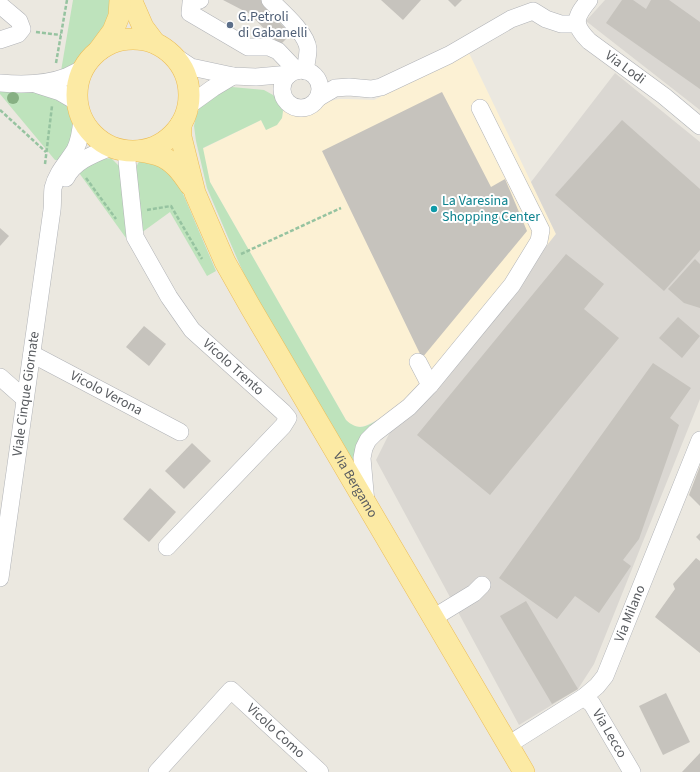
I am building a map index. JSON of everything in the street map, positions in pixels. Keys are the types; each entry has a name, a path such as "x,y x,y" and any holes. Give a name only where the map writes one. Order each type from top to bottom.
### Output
{"main road":[{"path":"120,0 119,16 113,31 84,68 79,79 77,90 80,111 90,131 99,140 126,150 149,149 167,140 175,133 185,115 189,91 186,77 180,64 143,27 132,0"},
{"path":"98,51 109,44 120,40 132,39 144,40 163,48"},
{"name":"Via Bergamo","path":"185,115 181,137 195,193 225,262 524,772"},
{"name":"Via Bergamo","path":"126,150 157,154 173,164 182,173 195,193"}],"street":[{"path":"200,0 191,3 190,13 248,47 268,47 278,51 301,72 316,77 319,81 320,87 318,98"},
{"path":"270,0 289,18 303,35 308,48 301,72 284,82 282,88 285,98"},
{"path":"256,77 277,89 289,104 294,107 306,108 312,105 318,98 336,88 381,87 449,55 534,6 546,19 561,24 576,24 578,14 589,0"},
{"path":"0,5 19,21 22,29 18,34 0,40"},
{"name":"Via Lodi","path":"576,24 582,34 589,41 664,96 700,126"},
{"path":"163,48 191,67 233,76 256,77 301,72 337,81 349,87"},
{"path":"0,83 36,84 54,81 67,77 84,68"},
{"path":"185,115 213,88 233,76"},
{"path":"36,84 60,92 80,111"},
{"path":"366,503 362,458 364,448 368,440 409,407 430,385 512,284 539,241 541,230 480,108"},
{"name":"Viale Cinque Giornate","path":"0,578 52,210 53,189 58,175 75,150 80,139 80,111"},
{"name":"Viale Cinque Giornate","path":"52,210 69,172 77,164 89,157 126,150"},
{"name":"Vicolo Trento","path":"126,150 135,237 169,297 195,333 288,418 283,426 167,547"},
{"name":"Vicolo Verona","path":"32,354 180,432"},
{"path":"418,362 430,385"},
{"path":"0,377 25,400"},
{"name":"Via Milano","path":"508,745 584,697 597,686 605,676 700,440"},
{"path":"434,618 474,593 482,585"},
{"name":"Vicolo Como","path":"157,772 232,690 320,772"},
{"name":"Via Lecco","path":"584,697 592,704 632,772"}],"path":[{"path":"22,29 61,35"},
{"path":"0,110 46,153"}],"shaded area":[{"path":"605,0 700,0 700,110 586,21"},
{"path":"469,53 556,234 412,416 391,430 383,417 365,426 358,427 351,425 346,420 210,182 202,149 261,120 266,130 277,124 282,118 283,111 339,99 374,100"},
{"path":"615,73 700,142 700,399 594,664 578,689 519,725 376,460 391,430 412,416 556,234 531,182"}],"green space":[{"path":"73,0 111,0 109,17 96,40 89,45 72,65 61,71"},
{"path":"232,87 264,90 273,95 280,103 283,111 282,118 277,125 266,130 261,120 203,148 210,182 346,420 351,424 360,427 368,425 383,417 357,471 257,304 207,188 196,141 194,126 196,116 200,107 223,89"},
{"path":"0,90 53,94 68,105 74,119 76,132 62,160 55,160 0,94"},
{"path":"111,158 119,166 130,237 126,238 77,170 88,162"},
{"path":"142,159 166,168 181,189 216,271 207,276 170,212 141,233 136,168"}],"building":[{"path":"223,0 266,0 272,3 268,11 291,34 280,45 250,14"},
{"path":"381,0 421,0 403,20"},
{"path":"448,0 462,0 455,7"},
{"path":"622,0 633,0 646,9 651,0 669,0 700,22 700,89 606,23"},
{"name":"La Varesina Shopping Center","path":"442,92 491,187 505,179 527,231 422,358 322,151"},
{"path":"622,120 700,189 700,250 664,291 555,195"},
{"path":"0,228 9,236 0,246"},
{"path":"566,254 604,284 584,309 619,338 490,495 417,435"},
{"path":"695,259 700,264 700,308 684,303 668,289"},
{"path":"678,317 700,336 682,358 659,338"},
{"path":"144,326 166,344 149,366 126,347"},
{"path":"653,363 691,388 670,418 679,425 639,539 623,560 631,566 599,613 575,596 557,619 499,578"},
{"path":"192,443 211,461 184,489 165,471"},
{"path":"700,466 700,506 689,495"},
{"path":"150,488 176,512 149,542 123,519"},
{"path":"700,533 700,541 696,537"},
{"path":"696,558 700,561 700,653 655,617 675,589 673,584"},
{"path":"526,601 578,689 552,704 500,616"},
{"path":"666,693 690,742 663,755 639,706"},
{"path":"700,753 700,772 682,772"}],"place":[{"name":"G.Petroli di Gabanelli","path":"230,25"},
{"name":"La Varesina Shopping Center","path":"434,209"}]}
